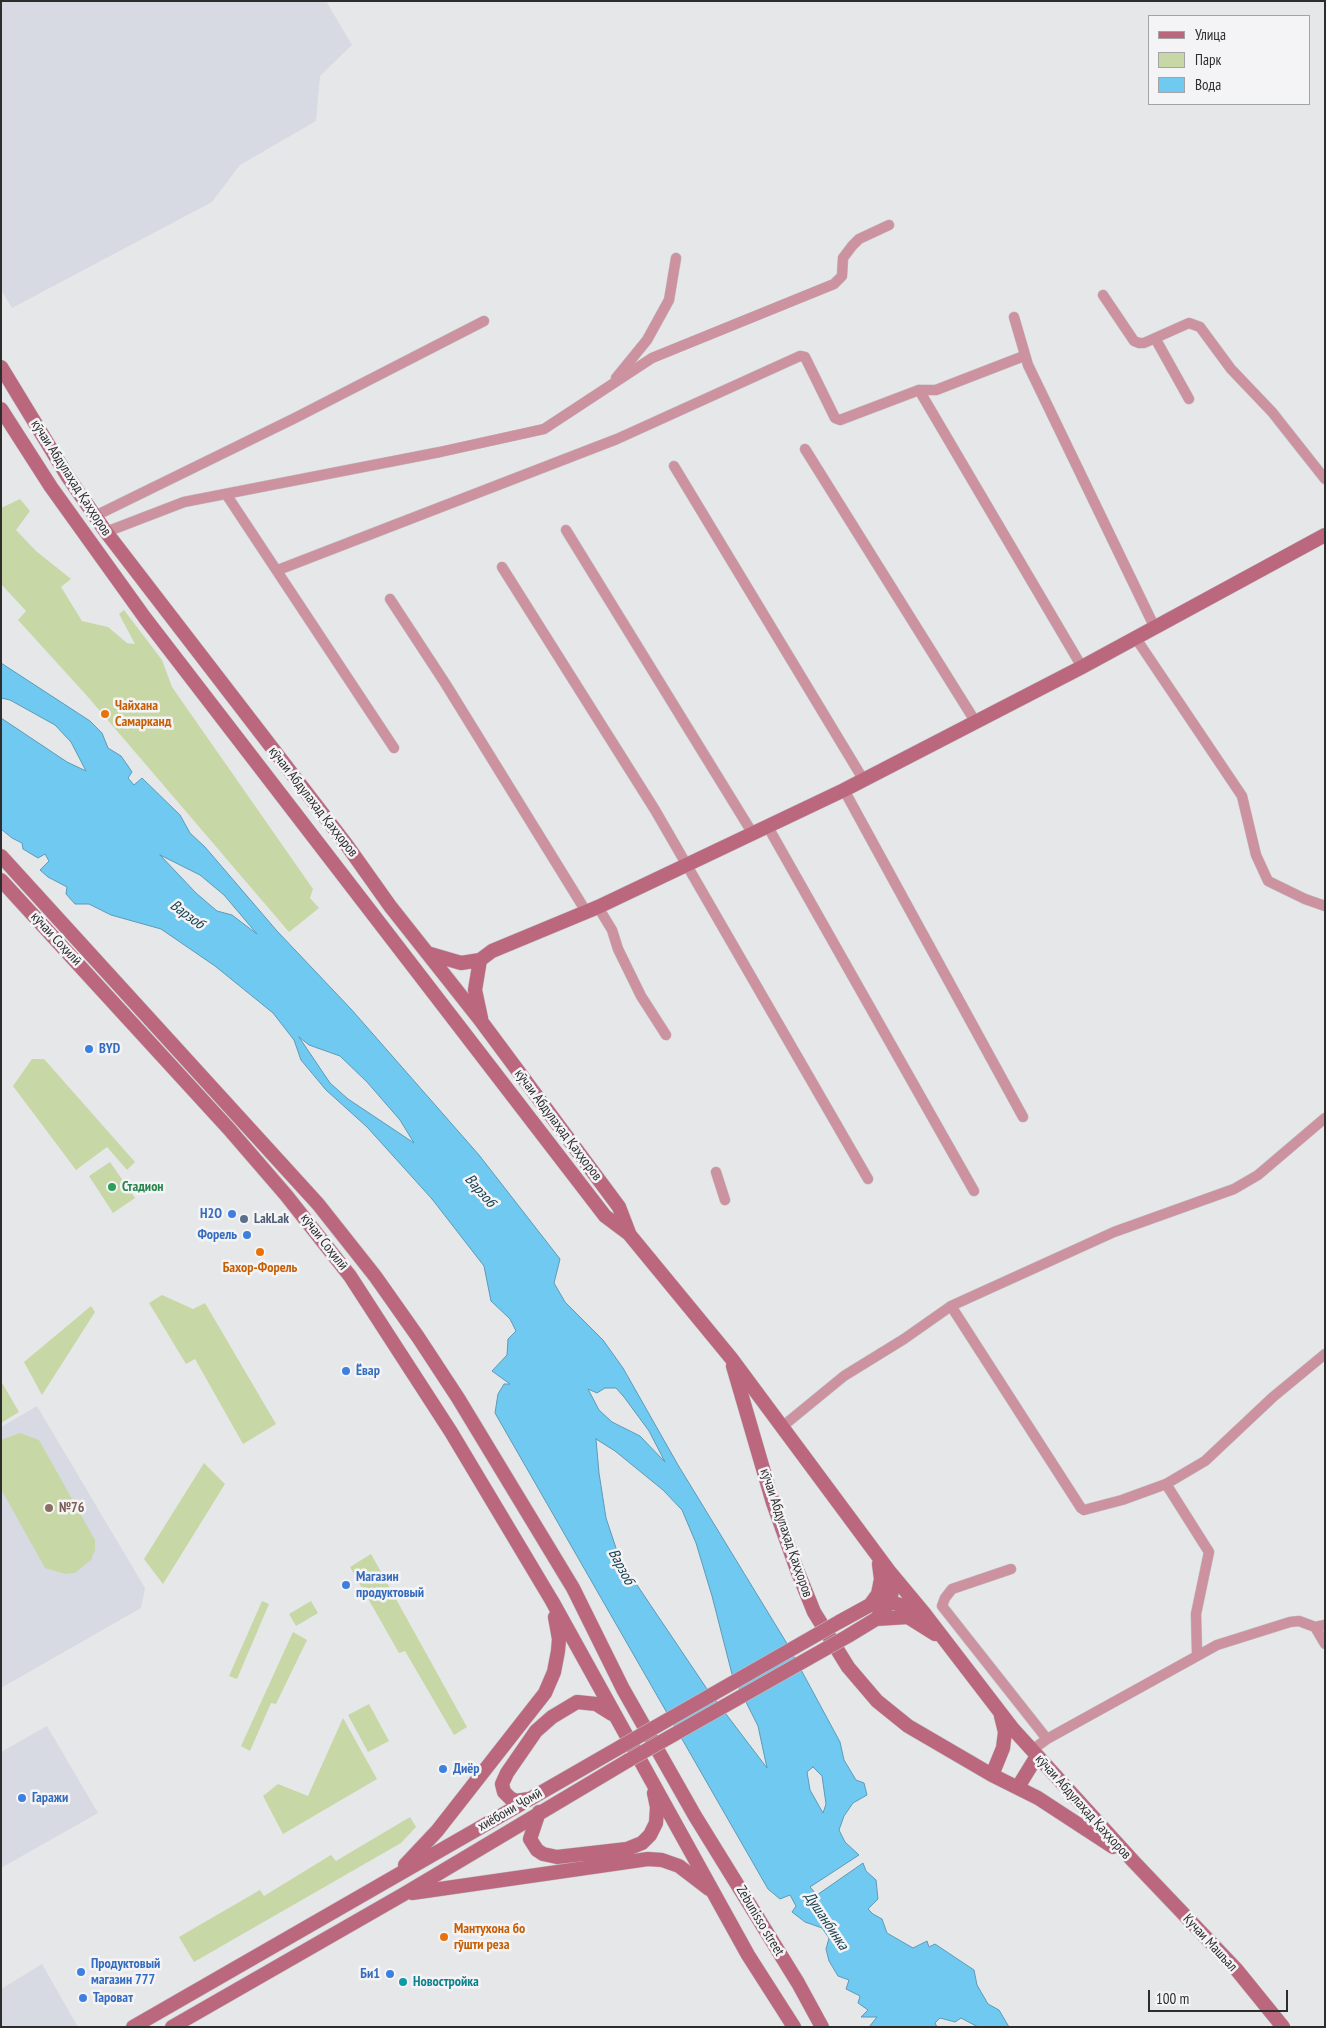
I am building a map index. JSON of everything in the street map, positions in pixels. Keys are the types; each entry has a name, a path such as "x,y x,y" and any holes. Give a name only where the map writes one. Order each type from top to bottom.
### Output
{"main road":[{"name":"кӯчаи Абдулаҳад Қаҳҳоров","path":"1,367 68,478 106,532 481,1021 619,1207 629,1234"},
{"name":"кӯчаи Абдулаҳад Қаҳҳоров","path":"1,408 56,494 180,665 605,1216 629,1234 731,1358 889,1571 1034,1753 1134,1862"},
{"path":"427,953 461,963 480,960 492,951 592,910 844,790 1082,667 1154,626 1325,536"},
{"name":"Zebunisso street","path":"1,856 318,1204 381,1284 472,1419 574,1588 623,1689 695,1816 798,1984 822,2027"},
{"name":"кӯчаи Соҳилӣ","path":"1,880 223,1122 286,1195 350,1276 451,1432 552,1601 613,1714 718,1897 748,1955 794,2027"},
{"path":"480,960 476,990 481,1021"},
{"name":"кӯчаи Абдулаҳад Қаҳҳоров","path":"731,1358 773,1504 797,1570 814,1612 848,1667 877,1701 908,1726 992,1775 1018,1787 1086,1829 1134,1862"},
{"path":"451,1432 453,1424 457,1420 463,1417 472,1419"},
{"path":"867,1542 880,1566 881,1579 878,1594 870,1605"},
{"path":"889,1571 892,1590 890,1602"},
{"path":"394,1877 437,1831 545,1693 554,1672 559,1639 552,1601"},
{"name":"хиёбони Ҷомӣ","path":"172,2027 404,1894 539,1812 848,1636 876,1619 890,1602"},
{"name":"хиёбони Ҷомӣ","path":"134,2027 870,1605 890,1602 912,1607 924,1613"},
{"path":"876,1619 908,1617 925,1626 948,1645"},
{"path":"530,1799 516,1801 510,1798 504,1792 502,1784 507,1773 536,1731 552,1717 577,1702 596,1704 613,1714"},
{"path":"992,1775 1003,1748 1005,1732 1001,1712"},
{"path":"1018,1787 1034,1753"},
{"path":"539,1812 530,1839 537,1850 544,1854 556,1857 626,1848 642,1844 650,1835 656,1823 657,1807 651,1781"},
{"path":"404,1894 648,1859 662,1860 679,1866 702,1882 718,1897"},
{"name":"Кучаи Машъал","path":"1134,1862 1236,1969 1283,2027"},
{"path":"774,1994 789,1992 798,1984"}],"street":[{"path":"106,532 184,502 440,452 544,429 652,358 834,284 842,276 843,258 852,246 859,239 889,225"},
{"path":"609,386 646,340 669,300 676,258"},
{"path":"1103,295 1134,341 1144,343 1189,323 1200,327 1231,369 1272,412 1325,479"},
{"path":"1014,317 1024,356 1154,626"},
{"path":"95,516 295,418 484,321"},
{"path":"1155,338 1189,399"},
{"path":"278,570 617,439 800,356 805,357 837,419 919,390 936,390 1024,356"},
{"path":"919,390 1082,667"},
{"path":"805,449 975,721"},
{"path":"674,466 863,779"},
{"path":"226,494 394,748"},
{"path":"566,530 753,834"},
{"path":"502,567 655,810 868,1179"},
{"path":"390,599 592,910 612,930 618,949 641,996 666,1035"},
{"path":"1136,637 1242,796 1256,855 1268,880 1304,899 1325,906"},
{"path":"844,790 1023,1117"},
{"path":"768,827 974,1191"},
{"path":"783,1426 844,1376 904,1339 951,1306 1114,1232 1234,1189 1258,1175 1325,1118"},
{"path":"716,1172 725,1200"},
{"path":"951,1306 1080,1508 1090,1509 1166,1484 1205,1462 1273,1397 1325,1354"},
{"path":"1166,1484 1209,1552 1196,1614 1197,1654"},
{"path":"1011,1569 952,1589 942,1606 1047,1739"},
{"path":"1034,1753 1047,1739 1197,1654 1217,1646 1290,1622 1299,1621 1320,1626 1325,1644"}],"shaded area":[{"path":"1,1 326,1 352,45 320,76 316,121 240,165 212,202 12,308 1,290"},
{"name":"№76","path":"37,1406 145,1588 141,1608 1,1688 1,1427"},
{"path":"47,1726 98,1813 1,1868 1,1752"},
{"path":"42,1964 78,2027 1,2027 1,1989"}],"green space":[{"path":"20,499 30,511 16,530 36,551 71,579 61,587 82,621 108,627 127,643 135,644 119,614 124,610 162,660 172,687 313,889 310,898 319,908 289,932 88,697 18,620 26,611 1,584 1,508"},
{"path":"32,1059 44,1059 135,1162 127,1170 107,1147 76,1170 13,1086"},
{"name":"Стадион","path":"110,1162 135,1198 113,1213 89,1176"},
{"path":"162,1295 193,1309 205,1303 276,1424 243,1444 195,1359 186,1364 149,1303"},
{"path":"91,1306 95,1312 42,1395 24,1362"},
{"path":"1,1381 19,1412 1,1423"},
{"path":"20,1433 39,1440 95,1540 95,1550 91,1560 75,1573 65,1574 45,1568 1,1489 1,1440"},
{"path":"204,1463 225,1484 163,1584 144,1559"},
{"path":"371,1554 467,1727 454,1735 405,1651 399,1653 350,1567"},
{"path":"262,1601 269,1604 237,1679 229,1676"},
{"path":"311,1601 318,1613 296,1626 289,1614"},
{"path":"293,1632 307,1640 276,1704 271,1703 250,1751 241,1746"},
{"path":"369,1704 389,1741 368,1752 348,1715"},
{"path":"343,1718 377,1779 283,1834 263,1796 278,1784 308,1796"},
{"path":"410,1817 416,1827 401,1843 194,1962 179,1937 260,1890 264,1896 331,1855 336,1861"}],"water":[{"path":"1,663 90,721 102,733 108,748 121,756 132,772 128,778 134,785 142,778 180,815 190,833 205,847 277,931 351,1009 479,1155 560,1259 554,1283 565,1302 603,1340 623,1368 678,1465 786,1642 840,1742 844,1760 856,1780 864,1783 867,1795 853,1803 844,1816 839,1830 845,1842 859,1855 810,1887 817,1895 863,1863 866,1871 876,1880 878,1899 868,1909 882,1919 887,1933 913,1948 927,1941 929,1947 935,1944 974,1970 977,1985 988,2004 999,2010 1009,2027 978,2027 961,2018 955,2022 940,2018 935,2023 937,2027 869,2027 877,2017 861,2017 868,2010 858,2003 860,1996 846,1989 849,1980 838,1976 829,1961 826,1949 829,1938 822,1928 805,1922 792,1912 796,1906 790,1895 780,1899 768,1889 495,1413 498,1394 504,1384 510,1384 492,1371 507,1355 508,1339 516,1331 510,1319 491,1301 484,1266 432,1199 367,1127 326,1090 301,1060 294,1040 273,1013 215,966 161,929 111,915 89,904 75,904 66,894 67,887 48,877 40,870 49,861 45,854 38,858 23,849 22,843 1,829 1,718 67,762 86,771 71,742 55,725 10,700 1,698","holes":["160,855 200,875 224,895 257,934 232,915 217,911 196,893","299,1037 309,1045 340,1056 367,1082 400,1120 414,1143 348,1099 330,1083","605,1388 616,1388 649,1431 665,1462 640,1436 612,1422 599,1410 588,1389 597,1393","596,1439 615,1451 663,1490 682,1510 696,1543 732,1674 758,1726 767,1768 707,1689 635,1582 617,1551 606,1518","813,1767 822,1776 826,1804 823,1813 810,1790 807,1772"]}],"place":[{"name":"Чайхана Самарканд","path":"105,714"},
{"name":"BYD","path":"89,1049"},
{"name":"Стадион","path":"112,1187"},
{"name":"H2O","path":"232,1214"},
{"name":"LakLak","path":"244,1219"},
{"name":"Форель","path":"247,1235"},
{"name":"Бахор-Форель","path":"260,1252"},
{"name":"Ёвар","path":"346,1371"},
{"name":"№76","path":"49,1508"},
{"name":"Магазин продуктовый","path":"346,1585"},
{"name":"Диёр","path":"443,1769"},
{"name":"Гаражи","path":"22,1798"},
{"name":"Мантухона бо гӯшти реза","path":"444,1937"},
{"name":"Продуктовый магазин 777","path":"81,1972"},
{"name":"Би1","path":"390,1974"},
{"name":"Новостройка","path":"403,1982"},
{"name":"Тароват","path":"83,1998"}],"water label":[{"name":"Варзоб","path":"187,915"},
{"name":"Варзоб","path":"480,1191"},
{"name":"Варзоб","path":"621,1567"},
{"name":"Душанбинка","path":"826,1921"}]}
